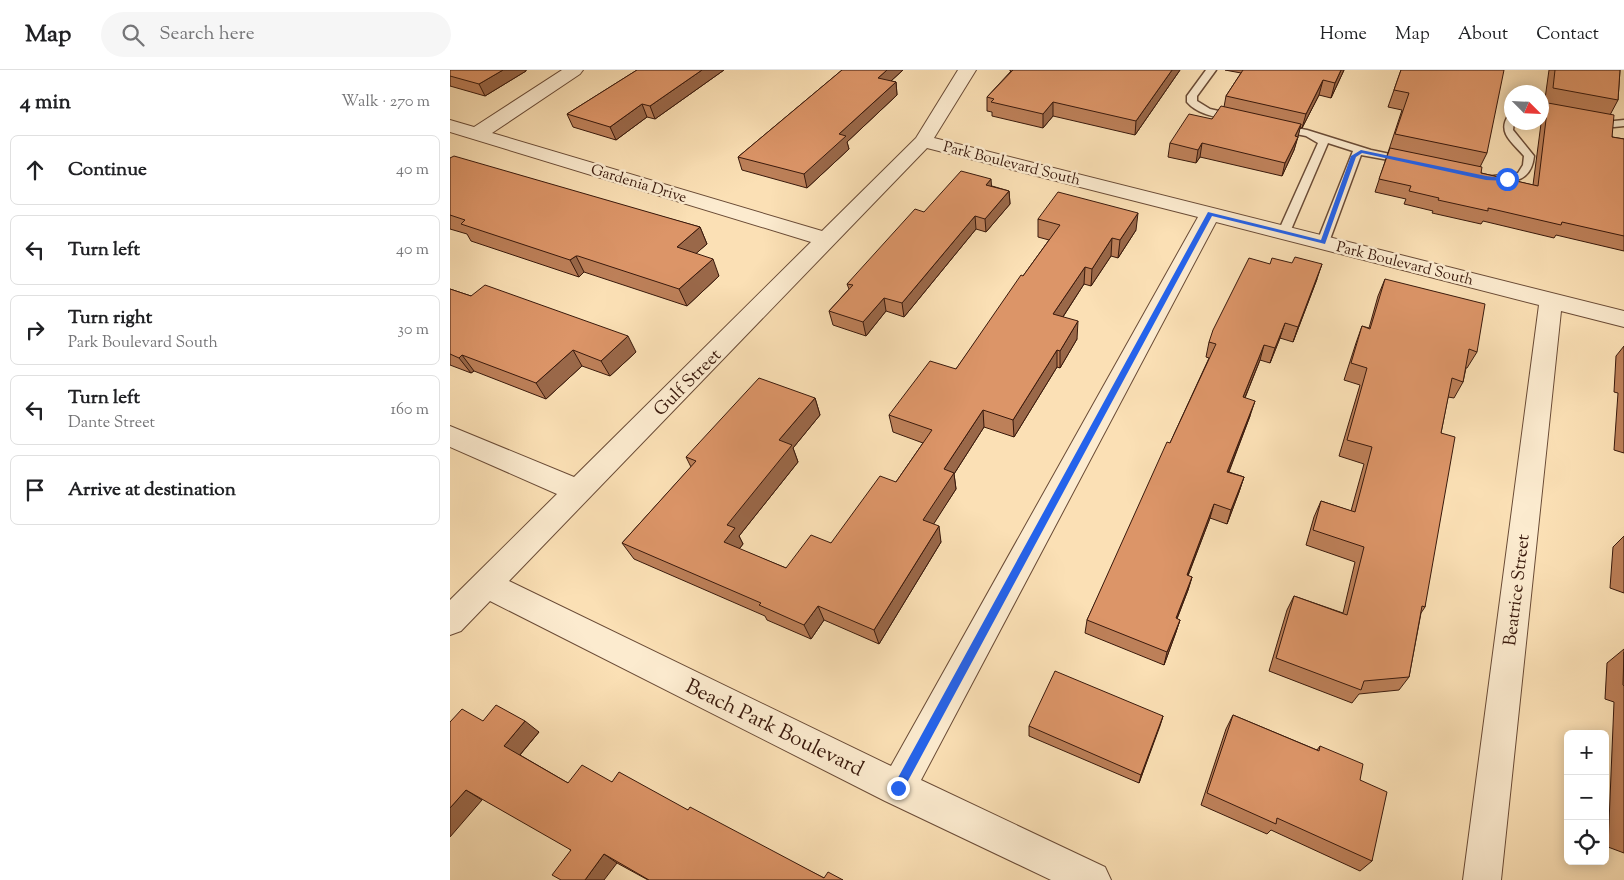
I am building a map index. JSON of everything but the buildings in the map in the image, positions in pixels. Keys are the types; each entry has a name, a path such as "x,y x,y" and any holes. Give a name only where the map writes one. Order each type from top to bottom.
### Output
{"street":[{"path":"477,134 574,70"},
{"name":"Gulf Street","path":"450,621 828,240 923,141 967,70"},
{"name":"Gardenia Drive","path":"450,126 828,240"},
{"name":"Park Boulevard South","path":"923,141 1624,319"},
{"path":"898,788 1210,214"},
{"name":"Beatrice Street","path":"1482,880 1551,300"},
{"path":"450,436 579,492"},
{"name":"Beach Park Boulevard","path":"486,584 898,788 1092,880"}],"lane":[{"path":"1211,70 1192,96 1192,102 1196,107 1206,111 1251,121"},
{"path":"1581,119 1608,124 1624,123"},
{"path":"1269,126 1414,162"},
{"path":"1478,176 1492,179 1511,179 1522,175 1526,170 1528,156 1508,130"},
{"path":"1284,232 1322,144 1321,140 1314,136"},
{"path":"1323,242 1354,156 1357,152 1369,152"}],"route":[{"path":"898,788 1210,214 1323,242 1354,156 1357,152 1361,151 1486,178 1507,179"}]}
